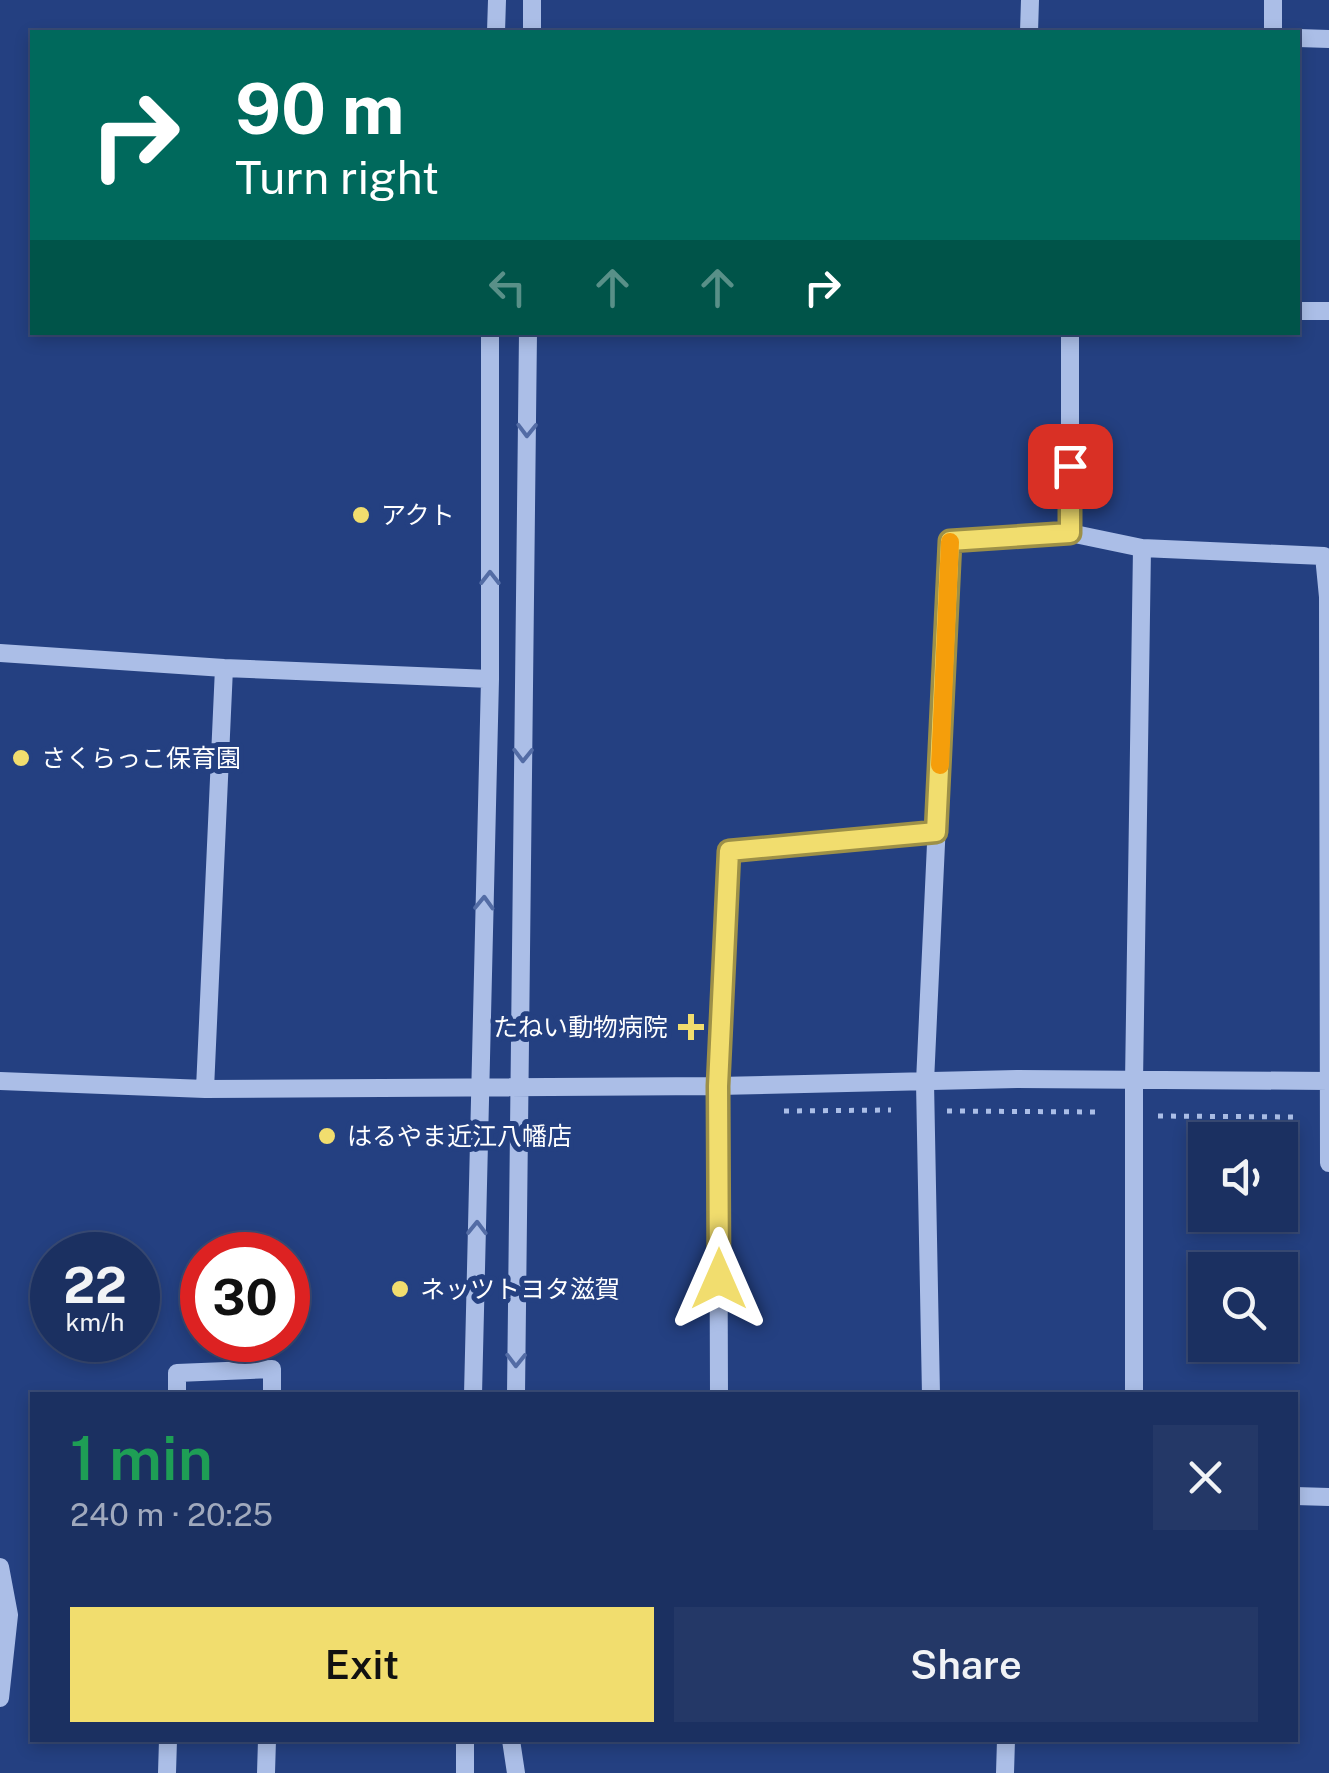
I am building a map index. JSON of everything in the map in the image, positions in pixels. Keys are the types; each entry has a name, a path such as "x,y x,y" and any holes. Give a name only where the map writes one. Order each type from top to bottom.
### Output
{"street":[{"path":"496,30 497,0"},
{"path":"532,0 532,30"},
{"path":"1029,30 1030,0"},
{"path":"1273,0 1273,30"},
{"path":"1300,38 1329,39"},
{"path":"1300,311 1329,311"},
{"path":"473,1392 490,679 490,335"},
{"path":"516,1392 528,335"},
{"path":"1070,335 1070,533"},
{"path":"931,1392 925,1082 950,541 1070,533 1142,548 1324,556 1329,597 1329,1163"},
{"path":"1134,1392 1142,548"},
{"path":"0,653 224,668 490,679"},
{"path":"205,1089 224,668"},
{"path":"719,1392 718,1086 729,851 936,832"},
{"path":"0,1081 205,1089 718,1086 1017,1079 1328,1081"},
{"path":"176,1392 177,1373 272,1369 272,1392"},
{"path":"1298,1496 1329,1497"},
{"path":"0,1567 9,1615 0,1698"},
{"path":"167,1773 168,1742"},
{"path":"266,1742 266,1773"},
{"path":"465,1773 466,1742"},
{"path":"512,1742 516,1773"},
{"path":"1005,1773 1006,1742"}],"path":[{"path":"775,1111 891,1110"},
{"path":"939,1111 1097,1112"},
{"path":"1150,1116 1296,1117"}],"slow traffic":[{"path":"940,765 950,542"}],"place":[{"name":"アクト","path":"361,515"},
{"name":"さくらっこ保育園","path":"21,758"},
{"name":"たねい動物病院","path":"691,1027"},
{"name":"はるやま近江八幡店","path":"327,1136"},
{"name":"ネッツトヨタ滋賀","path":"400,1289"}],"route":[{"path":"719,1279 718,1086 729,851 936,832 950,541 1070,533 1070,466"}]}
